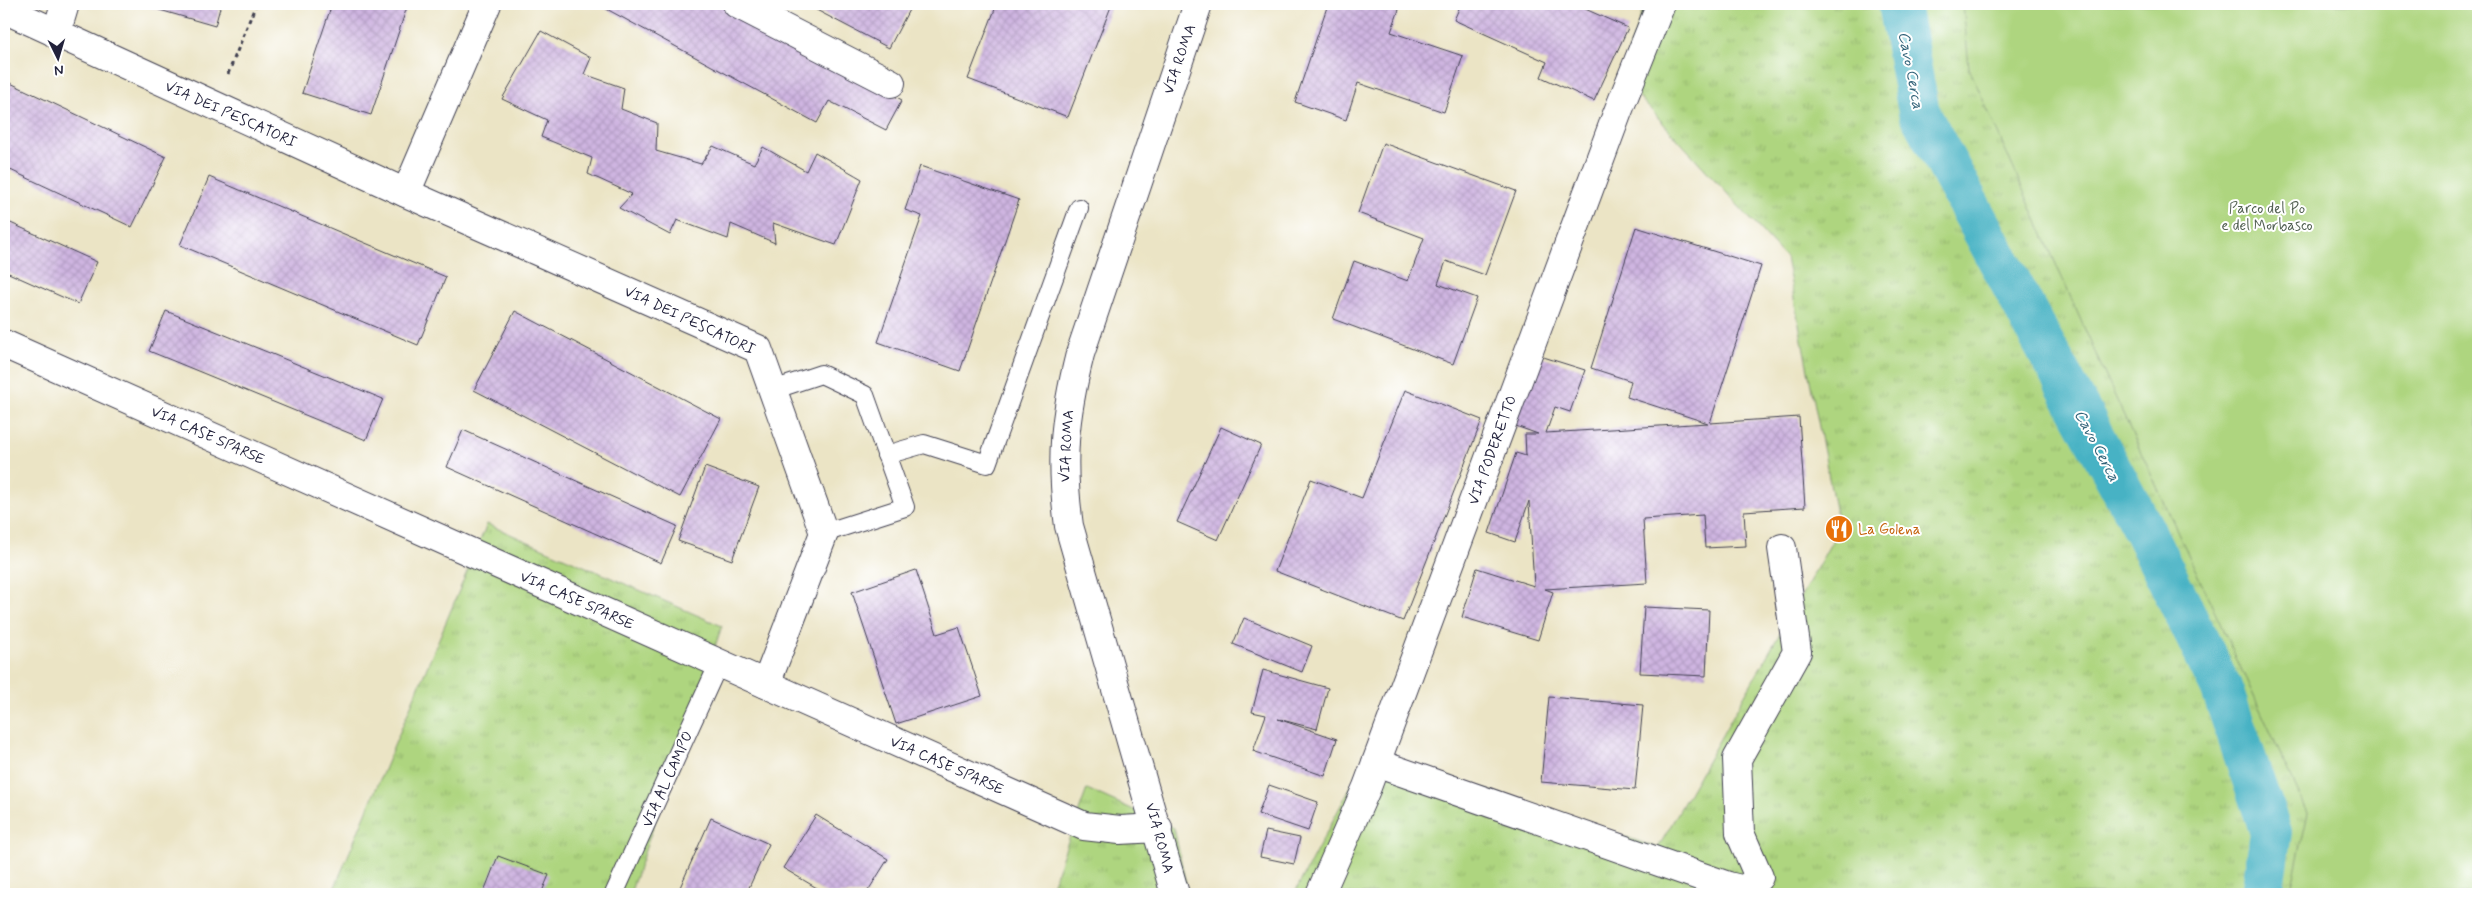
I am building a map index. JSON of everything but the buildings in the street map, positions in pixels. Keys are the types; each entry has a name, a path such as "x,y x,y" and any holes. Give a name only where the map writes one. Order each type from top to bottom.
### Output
{"street":[{"path":"56,34 65,4"},
{"path":"406,193 487,4"},
{"path":"737,4 891,83"},
{"name":"VIA ROMA","path":"1175,894 1158,828 1069,526 1063,482 1063,448 1068,403 1080,354 1198,4"},
{"name":"VIA PODERETTO","path":"1320,894 1376,763 1614,123 1661,4"},
{"name":"VIA DEI PESCATORI","path":"4,9 406,193 758,348 824,533"},
{"name":"VIA CASE SPARSE","path":"4,344 1084,826 1120,830 1158,828"},
{"path":"766,684 824,533"},
{"path":"1376,763 1728,886 1745,890 1759,877 1740,833 1737,759 1797,652 1782,548"}],"lane":[{"path":"886,455 924,444 987,464 1079,208"},
{"path":"773,390 822,374 865,395 905,507 824,533"},
{"name":"VIA AL CAMPO","path":"614,894 719,663"}],"path":[{"path":"215,106 256,4"}],"green space":[{"path":"1645,4 2110,4 2461,894 1294,894 1370,750 1658,848 1839,529 1786,258 1620,76"},
{"name":"Parco del Po e del Morbasco","path":"1963,4 2478,4 2478,894 2290,894 2308,813 2106,377 1969,68"},
{"path":"487,524 722,626 630,894 332,894"},
{"path":"1087,789 1174,828 1188,894 1049,894"}],"waterway":[{"name":"Cavo Cerca","path":"1899,4 1919,112 2144,530 2221,687 2271,832 2262,894"}],"place":[{"name":"La Golena","path":"1839,529"}]}
